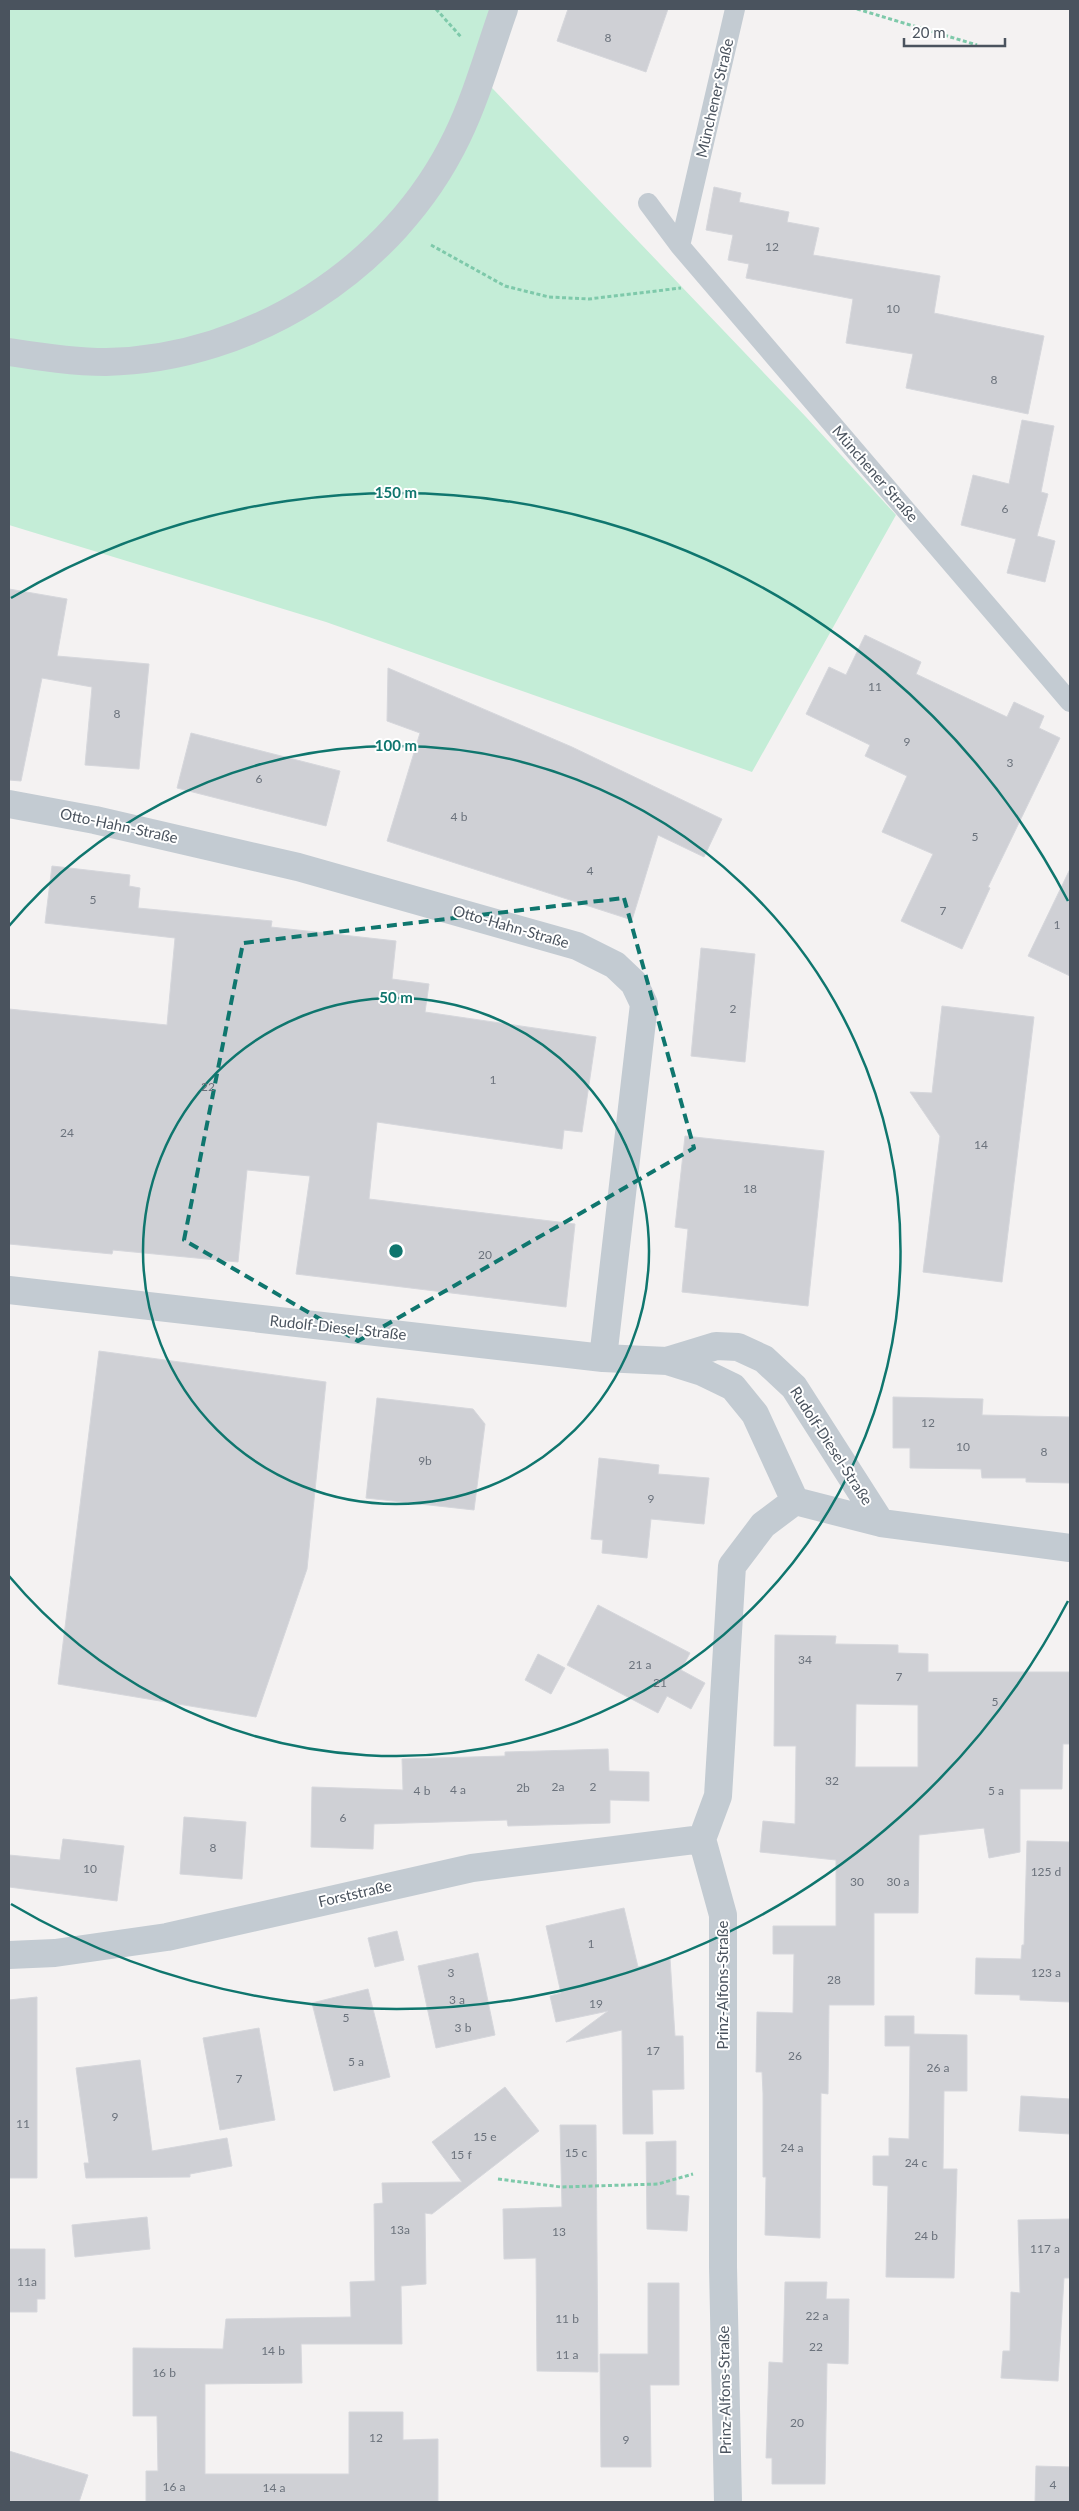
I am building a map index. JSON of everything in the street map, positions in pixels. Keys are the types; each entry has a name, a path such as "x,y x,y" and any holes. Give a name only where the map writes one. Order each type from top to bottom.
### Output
{"street":[{"path":"9,352 54,359 106,362 158,357 212,345 260,327 298,308 337,281 382,241 411,210 433,179 458,136 504,9"},
{"name":"Otto-Hahn-Straße","path":"9,804 95,820 298,867 577,946 615,965 634,983 644,1004 603,1358"},
{"name":"Rudolf-Diesel-Straße","path":"9,1290 603,1358 668,1361 702,1372 733,1387 755,1414 795,1501 881,1524 1070,1548"},
{"name":"Rudolf-Diesel-Straße","path":"668,1361 716,1346 738,1347 764,1359 794,1387 881,1524"},
{"path":"702,1839 718,1796 732,1566 763,1525 795,1501"},
{"name":"Forststraße","path":"9,1954 56,1953 167,1937 472,1868 702,1839"},
{"name":"Prinz-Alfons-Straße","path":"702,1839 723,1915 723,2172 728,2502"}],"lane":[{"name":"Münchener Straße","path":"680,246 736,9"},
{"name":"Münchener Straße","path":"648,203 707,278 1070,702"}],"path":[{"path":"858,9 977,45"},
{"path":"431,245 506,286 549,297 589,299 676,290 707,278"},
{"path":"498,2179 561,2186 658,2184 694,2173 723,2172"}],"highlighted area":[{"path":"624,898 694,1148 358,1341 184,1240 243,943"}],"green space":[{"path":"9,9 492,9 472,67 806,417 896,515 752,772 326,622 9,525"}],"building":[{"path":"568,9 668,9 646,72 557,41"},
{"path":"714,187 741,193 739,202 789,212 787,222 819,228 813,255 940,276 934,313 1044,336 1028,414 906,388 913,354 846,343 853,299 746,278 749,264 728,260 733,235 706,230"},
{"path":"1022,420 1054,426 1041,492 1048,494 1037,536 1055,541 1045,582 1007,573 1016,539 961,525 973,475 1009,484"},
{"path":"9,589 67,599 57,656 149,664 139,769 85,765 92,687 42,678 21,781 9,780"},
{"path":"865,635 921,662 916,674 1007,717 1014,702 1044,716 1039,728 1060,738 988,887 990,888 962,949 901,921 933,854 882,832 907,776 865,756 870,745 806,714 829,667 846,675"},
{"path":"388,668 572,747 722,819 704,857 658,835 632,920 387,841 420,733 387,721"},
{"path":"191,733 340,771 326,826 177,788"},
{"path":"52,866 130,875 129,886 140,888 138,908 272,921 271,927 396,941 392,979 429,984 425,1012 596,1037 582,1132 564,1130 562,1149 377,1122 369,1199 575,1224 566,1307 296,1274 310,1176 247,1170 238,1262 113,1250 112,1254 9,1244 9,1009 167,1025 175,938 45,923"},
{"path":"1070,869 1070,976 1028,956"},
{"path":"701,948 755,954 745,1062 691,1056"},
{"path":"942,1006 1034,1017 1002,1282 923,1272 940,1136 910,1092 932,1093"},
{"path":"685,1136 824,1151 808,1306 682,1292 688,1229 675,1227"},
{"path":"99,1351 326,1382 307,1569 256,1717 58,1684"},
{"path":"893,1397 983,1399 982,1415 1070,1417 1070,1483 1026,1482 1026,1478 982,1478 981,1469 910,1468 910,1448 893,1448"},
{"path":"377,1398 473,1409 485,1424 474,1510 366,1498"},
{"path":"599,1458 659,1465 658,1474 709,1478 704,1524 651,1519 647,1558 602,1553 603,1540 591,1539"},
{"path":"598,1605 690,1653 681,1670 705,1683 691,1709 667,1696 658,1713 567,1665"},
{"path":"775,1635 836,1636 835,1644 898,1645 898,1653 928,1654 928,1672 1070,1672 1070,1744 1063,1744 1062,1789 1020,1789 1020,1852 989,1858 984,1828 919,1835 918,1913 874,1913 874,2005 829,2005 828,2094 821,2093 820,2238 765,2235 766,2177 763,2177 762,2072 756,2072 757,2012 793,2013 794,1954 773,1954 773,1926 836,1926 836,1860 760,1852 763,1821 795,1824 796,1746 774,1746","holes":["856,1704 918,1705 918,1767 855,1767"]},
{"path":"538,1654 565,1668 551,1694 525,1680"},
{"path":"608,1749 609,1771 649,1772 649,1801 610,1800 610,1823 508,1826 507,1820 374,1824 373,1849 311,1847 312,1787 403,1790 402,1759 505,1756 505,1752"},
{"path":"184,1817 246,1822 242,1879 180,1874"},
{"path":"63,1839 124,1846 117,1901 9,1887 9,1855 60,1860"},
{"path":"1027,1841 1070,1842 1070,2002 1020,2000 1020,1995 975,1994 976,1958 1021,1959 1022,1945 1024,1945"},
{"path":"624,1908 638,1967 670,1958 675,2036 683,2036 684,2089 652,2090 653,2134 623,2134 622,2030 566,2042 608,2011 556,2022 550,1996 561,1993 546,1926"},
{"path":"397,1931 404,1960 375,1967 368,1938"},
{"path":"478,1953 495,2035 436,2048 418,1966"},
{"path":"368,1989 390,2077 334,2091 312,2003"},
{"path":"37,1997 37,2178 9,2178 9,2000"},
{"path":"885,2016 914,2016 914,2034 967,2035 967,2091 944,2091 943,2169 957,2169 954,2278 886,2277 888,2186 873,2185 873,2156 889,2156 889,2138 909,2139 910,2046 885,2046"},
{"path":"259,2028 275,2120 220,2130 203,2038"},
{"path":"140,2060 152,2151 227,2138 232,2166 190,2174 190,2177 86,2178 84,2163 89,2163 76,2068"},
{"path":"505,2087 539,2131 432,2214 425,2213 426,2284 401,2286 402,2344 301,2344 302,2383 205,2384 205,2474 349,2474 349,2412 403,2412 403,2440 438,2439 438,2502 146,2502 146,2471 158,2471 157,2416 133,2416 133,2348 223,2349 226,2319 351,2317 350,2282 375,2281 374,2204 383,2203 382,2183 462,2182 432,2142"},
{"path":"1021,2096 1070,2099 1070,2134 1019,2131"},
{"path":"560,2125 596,2125 598,2372 537,2371 536,2258 504,2259 503,2209 562,2207"},
{"path":"676,2141 676,2195 689,2196 687,2231 647,2229 646,2142"},
{"path":"147,2217 150,2249 75,2257 72,2225"},
{"path":"1070,2219 1070,2278 1064,2278 1058,2381 1001,2378 1003,2351 1010,2351 1011,2292 1020,2293 1018,2220"},
{"path":"9,2249 45,2249 45,2299 37,2299 37,2312 9,2312"},
{"path":"785,2282 827,2282 826,2299 849,2299 848,2364 827,2363 825,2484 772,2484 772,2458 766,2458 769,2362 783,2363"},
{"path":"648,2283 679,2283 679,2385 650,2385 651,2467 601,2467 600,2354 648,2354"},
{"path":"9,2451 88,2475 79,2502 9,2502"},
{"path":"1036,2466 1070,2467 1070,2502 1035,2502"}]}
